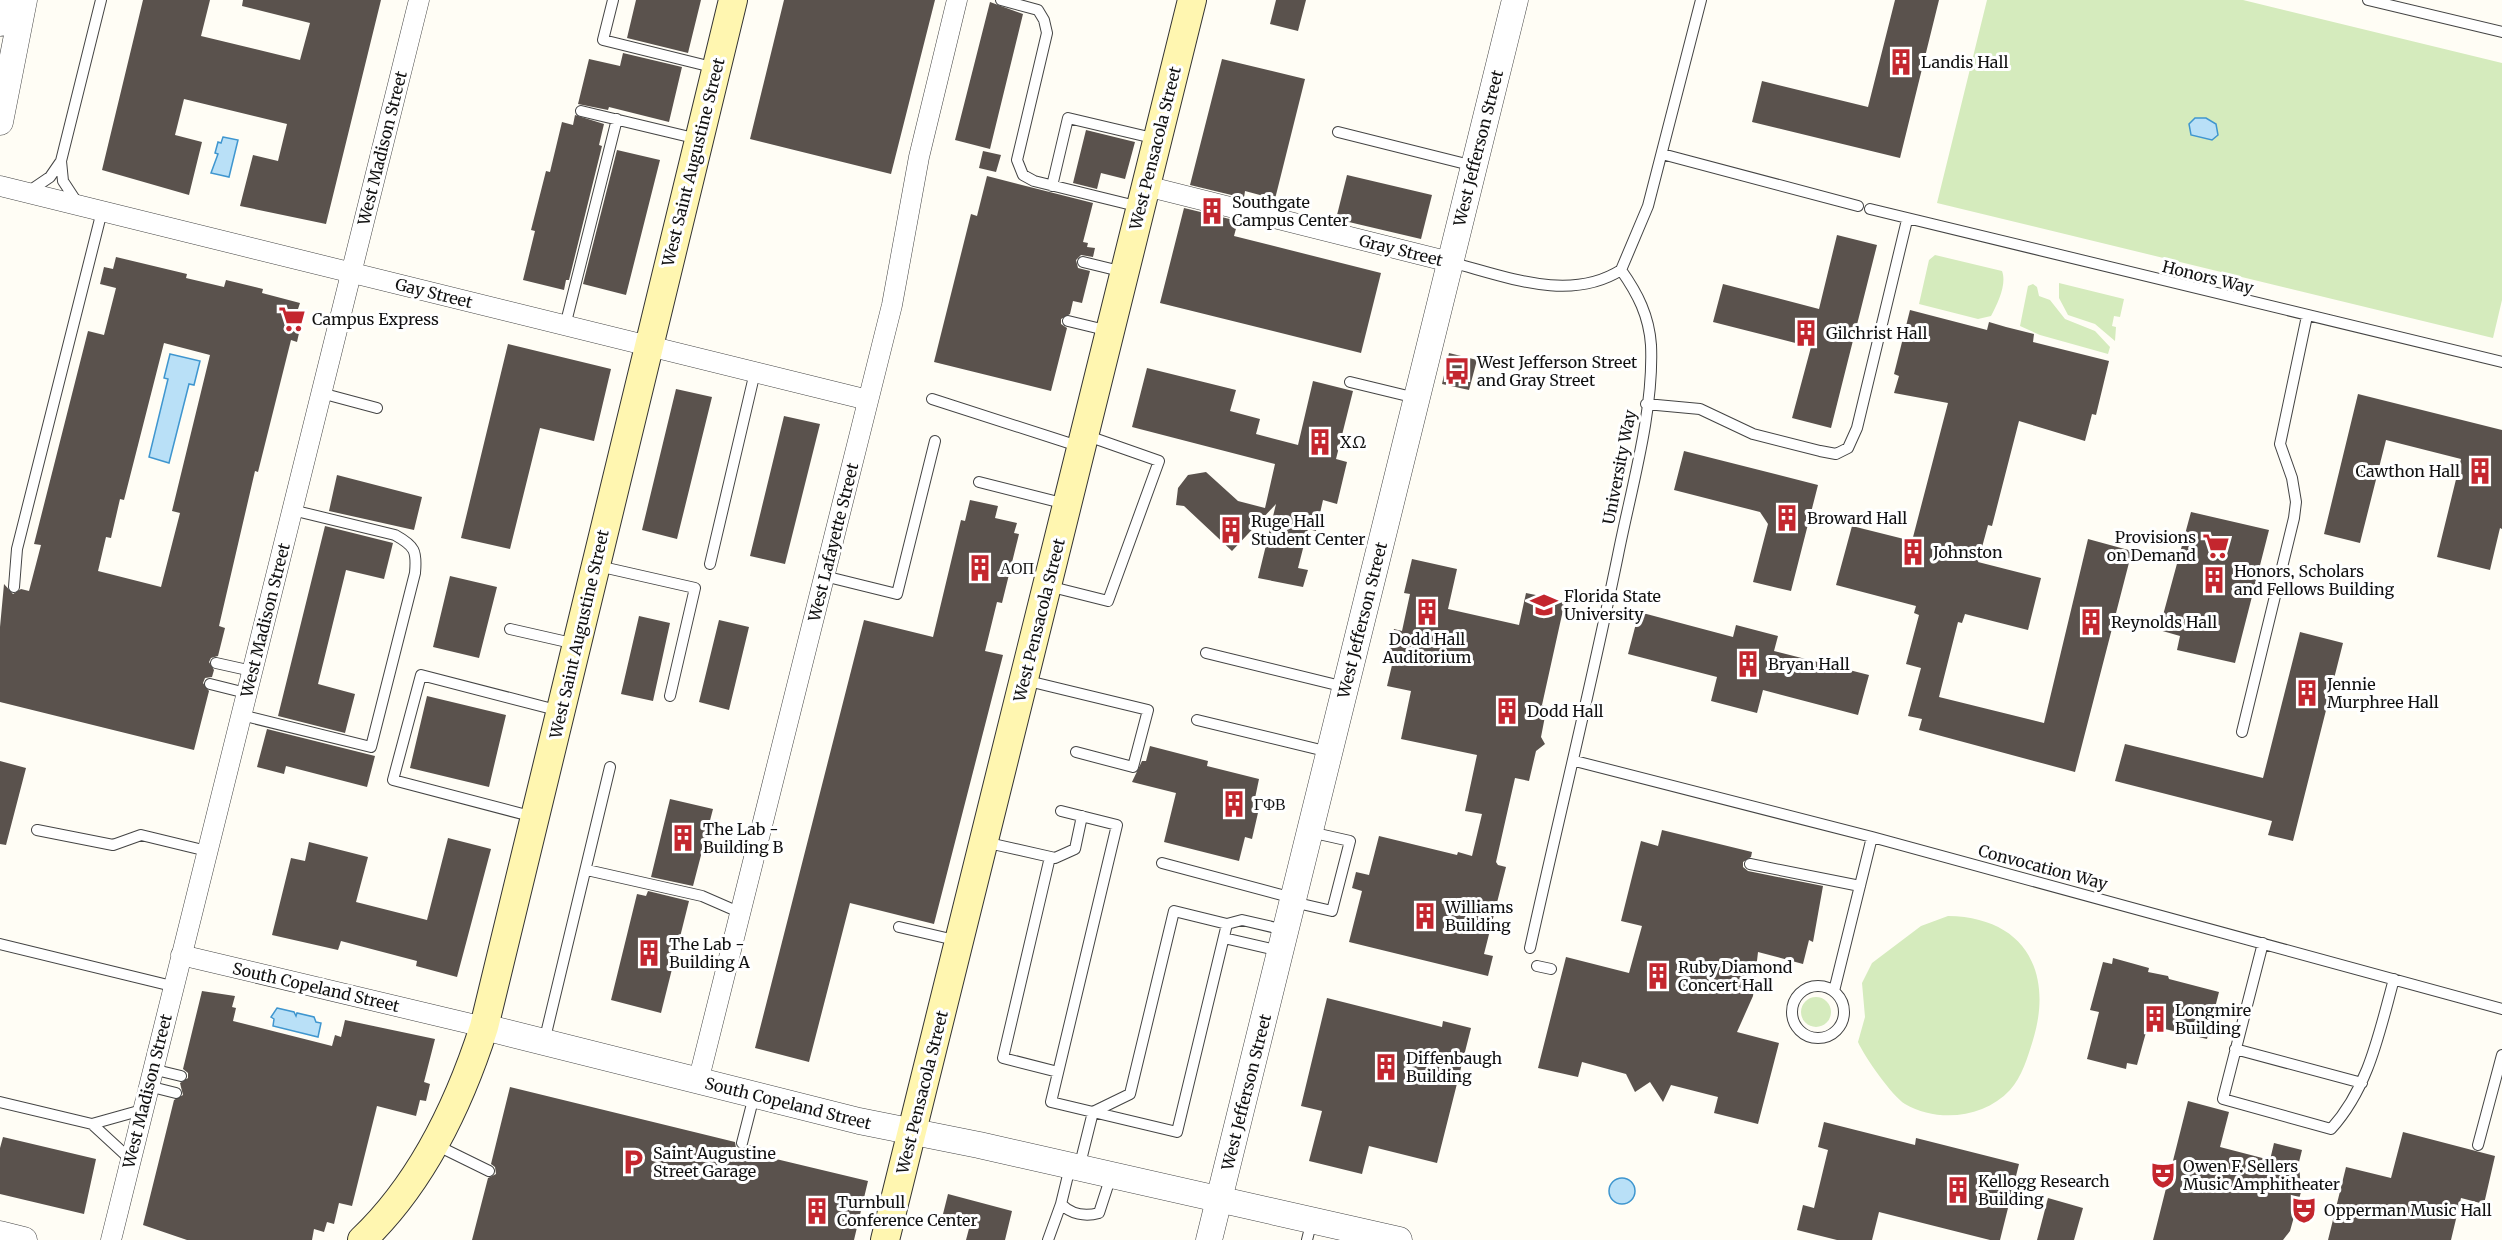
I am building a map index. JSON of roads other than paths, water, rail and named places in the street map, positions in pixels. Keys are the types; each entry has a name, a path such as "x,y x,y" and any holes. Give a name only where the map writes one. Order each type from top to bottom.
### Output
{"main road":[{"name":"West Saint Augustine Street","path":"362,1240 411,1182 434,1144 461,1089 484,1027 733,0"},
{"name":"West Pensacola Street","path":"885,1240 1192,0"}],"street":[{"path":"0,23 6,0"},
{"path":"0,122 24,0"},
{"name":"West Madison Street","path":"111,1240 172,986 419,0"},
{"name":"West Lafayette Street","path":"699,1082 892,305 918,157 957,0"},
{"name":"West Jefferson Street","path":"1209,1240 1515,0"},
{"name":"Gay Street","path":"0,186 868,400"},
{"name":"Gray Street","path":"1143,197 1450,262"},
{"name":"South Copeland Street","path":"181,955 484,1027 754,1095 1220,1199 1310,1230 1399,1240"},
{"path":"0,1234 24,1240"}],"lane":[{"path":"78,205 63,181 61,161 101,0"},
{"path":"613,0 603,40 716,68"},
{"path":"1001,0 1038,10 1044,20 1047,33 1017,160 1023,175 1052,186 1143,197"},
{"path":"1621,270 1648,206 1701,0"},
{"path":"2368,0 2502,32"},
{"path":"581,111 699,140"},
{"path":"1052,186 1068,118 1157,139"},
{"path":"566,326 617,120"},
{"path":"1338,132 1474,166"},
{"path":"1662,154 1858,206"},
{"path":"27,193 50,177 61,161"},
{"name":"Honors Way","path":"1870,209 1907,220 2502,362"},
{"path":"14,587 17,549 102,211"},
{"path":"1646,404 1700,409 1754,434 1820,452 1836,454 1848,448 1857,428 1907,220"},
{"path":"1083,262 1124,272"},
{"name":"Gray Street","path":"1450,262 1526,282 1565,286 1597,282 1621,270"},
{"name":"University Way","path":"1530,948 1612,594 1646,404 1651,366 1649,331 1641,301 1621,270"},
{"path":"2242,732 2294,518 2296,502 2292,478 2280,444 2307,316"},
{"path":"1068,321 1097,328 1108,338"},
{"path":"710,564 755,372"},
{"path":"1350,382 1416,398"},
{"path":"321,393 377,408"},
{"path":"932,399 1159,461 1108,601 1047,585"},
{"path":"824,576 897,594 935,441"},
{"path":"979,482 1067,504"},
{"path":"241,715 371,747 415,573 417,556 409,543 395,535 292,510"},
{"path":"595,566 695,588 670,696"},
{"path":"510,629 576,644"},
{"path":"1206,653 1345,687"},
{"path":"216,663 252,671"},
{"path":"535,818 393,780 421,675 560,711"},
{"path":"1024,680 1148,710 1133,767 1076,752"},
{"path":"210,684 246,693"},
{"path":"1197,720 1329,752"},
{"name":"Convocation Way","path":"1575,761 1872,837 2502,1009"},
{"path":"544,1042 610,767"},
{"path":"1061,811 1117,825 1051,1102 1177,1132 1227,924"},
{"path":"984,842 1055,858 1075,849 1082,816"},
{"path":"37,830 113,845 141,835 207,851"},
{"path":"1162,863 1332,911 1350,841 1310,832"},
{"path":"1834,991 1817,985 1800,992 1795,998 1791,1016 1801,1033 1818,1038 1834,1033 1840,1026 1844,1008 1834,991 1872,837"},
{"path":"1050,857 1003,1058 1058,1072"},
{"path":"1750,864 1860,886"},
{"path":"587,870 702,896 741,913"},
{"path":"1048,1240 1093,1112 1130,1094 1174,911 1227,924 1242,920 1283,940"},
{"path":"899,927 960,941"},
{"path":"1224,938 1283,940"},
{"path":"2263,943 2223,1099 2331,1129 2348,1110 2373,1057 2394,980"},
{"path":"0,944 172,986"},
{"path":"1537,966 1551,969"},
{"path":"2235,1049 2362,1083"},
{"path":"2478,1145 2502,1055"},
{"path":"150,1078 181,1076"},
{"path":"150,1078 176,1093"},
{"path":"742,1143 754,1095"},
{"path":"0,1102 92,1124 142,1110"},
{"path":"92,1124 130,1159"},
{"path":"434,1144 489,1172"},
{"path":"1060,1204 1068,1211 1089,1216 1099,1213 1111,1176"}],"water":[{"path":"2195,118 2206,118 2216,124 2218,135 2212,140 2191,135 2189,124"},
{"path":"223,137 238,140 229,177 211,173 218,154 215,153 218,142 221,143"},
{"path":"170,354 200,361 194,385 189,384 169,463 149,457 168,379 164,378"},
{"path":"277,1008 294,1012 296,1016 297,1013 314,1017 316,1022 321,1023 318,1037 273,1026 274,1019 271,1017"},
{"path":"1622,1178 1631,1182 1635,1191 1631,1200 1622,1204 1613,1200 1609,1191 1613,1182"}],"place":[{"name":"Landis Hall","path":"1901,62"},
{"name":"Southgate Campus Center","path":"1212,211"},
{"name":"Campus Express","path":"292,319"},
{"name":"Gilchrist Hall","path":"1806,333"},
{"name":"West Jefferson Street and Gray Street","path":"1457,371"},
{"name":"ΧΩ","path":"1320,442"},
{"name":"Cawthon Hall","path":"2480,471"},
{"name":"Broward Hall","path":"1787,518"},
{"name":"Ruge Hall Student Center","path":"1231,530"},
{"name":"Provisions on Demand","path":"2216,546"},
{"name":"Johnston","path":"1913,552"},
{"name":"ΑΟΠ","path":"980,568"},
{"name":"Honors, Scholars and Fellows Building","path":"2214,580"},
{"name":"Florida State University","path":"1544,605"},
{"name":"Dodd Hall Auditorium","path":"1427,612"},
{"name":"Reynolds Hall","path":"2091,622"},
{"name":"Bryan Hall","path":"1748,664"},
{"name":"Jennie Murphree Hall","path":"2307,693"},
{"name":"Dodd Hall","path":"1507,711"},
{"name":"ΓΦΒ","path":"1234,804"},
{"name":"The Lab - Building B","path":"683,838"},
{"name":"Williams Building","path":"1425,916"},
{"name":"The Lab - Building A","path":"649,953"},
{"name":"Ruby Diamond Concert Hall","path":"1658,976"},
{"name":"Longmire Building","path":"2155,1019"},
{"name":"Diffenbaugh Building","path":"1386,1067"},
{"name":"Saint Augustine Street Garage","path":"633,1162"},
{"name":"Owen F. Sellers Music Amphitheater","path":"2163,1175"},
{"name":"Kellogg Research Building","path":"1958,1190"},
{"name":"Opperman Music Hall","path":"2304,1210"},
{"name":"Turnbull Conference Center","path":"817,1211"}]}
